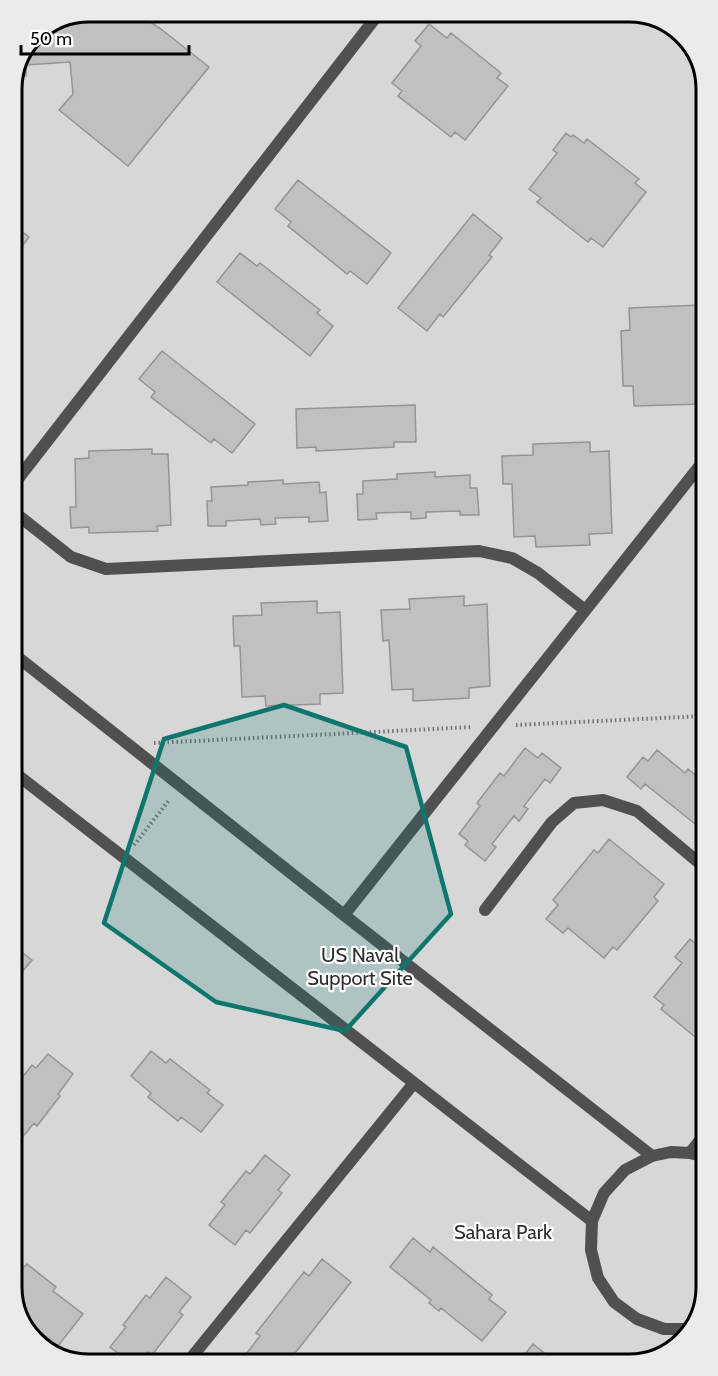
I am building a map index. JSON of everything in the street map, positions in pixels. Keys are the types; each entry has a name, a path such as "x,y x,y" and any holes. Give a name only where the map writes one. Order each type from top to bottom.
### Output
{"street":[{"path":"23,473 372,23"},
{"path":"344,915 696,471"},
{"path":"23,519 71,557 106,569 479,551 512,558 538,573 585,610"},
{"path":"23,661 652,1156"},
{"path":"22,779 592,1221"},
{"path":"485,910 552,822 574,803 603,800 637,811 696,860"},
{"path":"195,1353 414,1083"},
{"path":"690,1152 696,1145"},
{"path":"680,1329 664,1329 637,1319 614,1302 598,1278 591,1250 592,1221 604,1193 625,1170 652,1156 671,1152 696,1154"}],"path":[{"path":"129,745 696,716"},
{"path":"125,858 180,785"}],"highlighted area":[{"path":"284,705 406,747 451,914 345,1031 216,1002 104,923 164,739"}],"green space":[{"name":"US Naval Support Site","path":"90,22 633,23 646,25 669,36 682,49 690,64 696,90 696,1286 692,1308 684,1324 673,1337 654,1348 628,1354 85,1353 60,1347 45,1337 28,1312 22,1286 23,85 29,60 42,42 52,34 77,24"}],"building":[{"path":"90,22 150,22 209,67 128,166 59,110 73,94 70,62 27,65 42,42 64,28"},
{"path":"429,24 447,38 451,33 501,73 497,78 508,86 465,140 455,132 451,137 398,96 402,91 392,83 421,46 415,41"},
{"path":"566,133 584,143 587,139 639,179 635,183 646,192 603,247 591,238 588,242 537,202 541,198 529,189 557,153 553,150"},
{"path":"298,180 391,253 367,284 350,271 347,274 288,226 291,222 275,209"},
{"path":"473,214 502,238 489,255 492,257 443,317 440,314 427,331 398,308"},
{"path":"23,232 29,237 23,245"},
{"path":"240,253 257,266 260,263 320,310 317,313 333,326 310,356 217,282"},
{"path":"696,305 696,404 634,406 633,386 623,386 621,331 630,330 629,308"},
{"path":"162,351 255,424 232,453 214,439 211,443 151,397 155,392 139,379"},
{"path":"415,405 416,442 394,442 394,447 316,451 316,447 297,448 296,409"},
{"path":"590,442 590,452 609,451 612,533 589,534 590,545 536,547 535,536 514,537 512,484 503,484 502,456 533,455 533,444"},
{"path":"152,449 152,454 168,454 171,525 157,526 158,531 89,533 89,527 71,528 70,507 76,507 75,459 89,458 89,451"},
{"path":"435,472 435,477 470,475 470,488 477,488 479,515 460,515 460,511 426,512 426,518 411,519 411,512 376,513 377,519 358,520 357,494 363,494 363,481 397,479 397,474"},
{"path":"283,480 283,484 319,482 320,493 326,492 328,521 309,522 309,517 275,518 276,524 261,525 260,519 226,521 226,526 208,526 207,501 212,501 211,487"},
{"path":"464,596 464,606 487,604 490,686 469,688 469,698 413,701 413,689 392,690 389,640 383,641 381,610 410,609 409,599"},
{"path":"317,601 317,613 340,612 343,693 320,694 320,704 266,706 265,696 242,697 240,646 234,646 233,616 262,615 261,603"},
{"path":"525,748 538,758 542,753 561,768 550,783 545,779 524,806 528,809 519,821 514,816 492,844 496,847 485,861 465,845 468,841 459,834 480,806 477,803 500,773 504,776"},
{"path":"657,750 685,773 688,769 696,776 696,825 645,784 641,789 627,777 643,757 648,761"},
{"path":"609,839 664,884 654,897 658,901 617,950 613,947 604,958 568,928 563,933 546,919 558,905 553,900 594,850 598,853"},
{"path":"690,939 696,944 696,1038 661,1009 664,1005 654,997 682,963 675,957"},
{"path":"22,953 32,960 22,972"},
{"path":"151,1051 166,1063 170,1059 210,1090 207,1093 223,1105 201,1132 181,1117 178,1121 148,1097 151,1093 131,1076"},
{"path":"48,1054 73,1074 58,1094 60,1096 37,1126 34,1123 22,1138 22,1077 32,1065 36,1068"},
{"path":"265,1155 290,1175 278,1190 282,1193 250,1233 246,1230 235,1245 209,1225 225,1205 221,1202 246,1171 250,1174"},
{"path":"413,1238 430,1252 433,1247 492,1295 489,1299 506,1312 482,1341 441,1308 439,1311 429,1303 431,1300 390,1267"},
{"path":"322,1259 351,1282 295,1353 247,1353 260,1336 256,1333 304,1272 309,1276"},
{"path":"27,1264 56,1287 53,1291 83,1314 58,1346 39,1331 28,1312 22,1286 22,1267"},
{"path":"166,1277 191,1297 179,1312 183,1315 153,1353 118,1353 110,1347 126,1327 123,1325 146,1295 150,1298"},
{"path":"533,1344 545,1354 525,1354"}],"park label":[{"name":"Sahara Park","path":"503,1232"}]}
